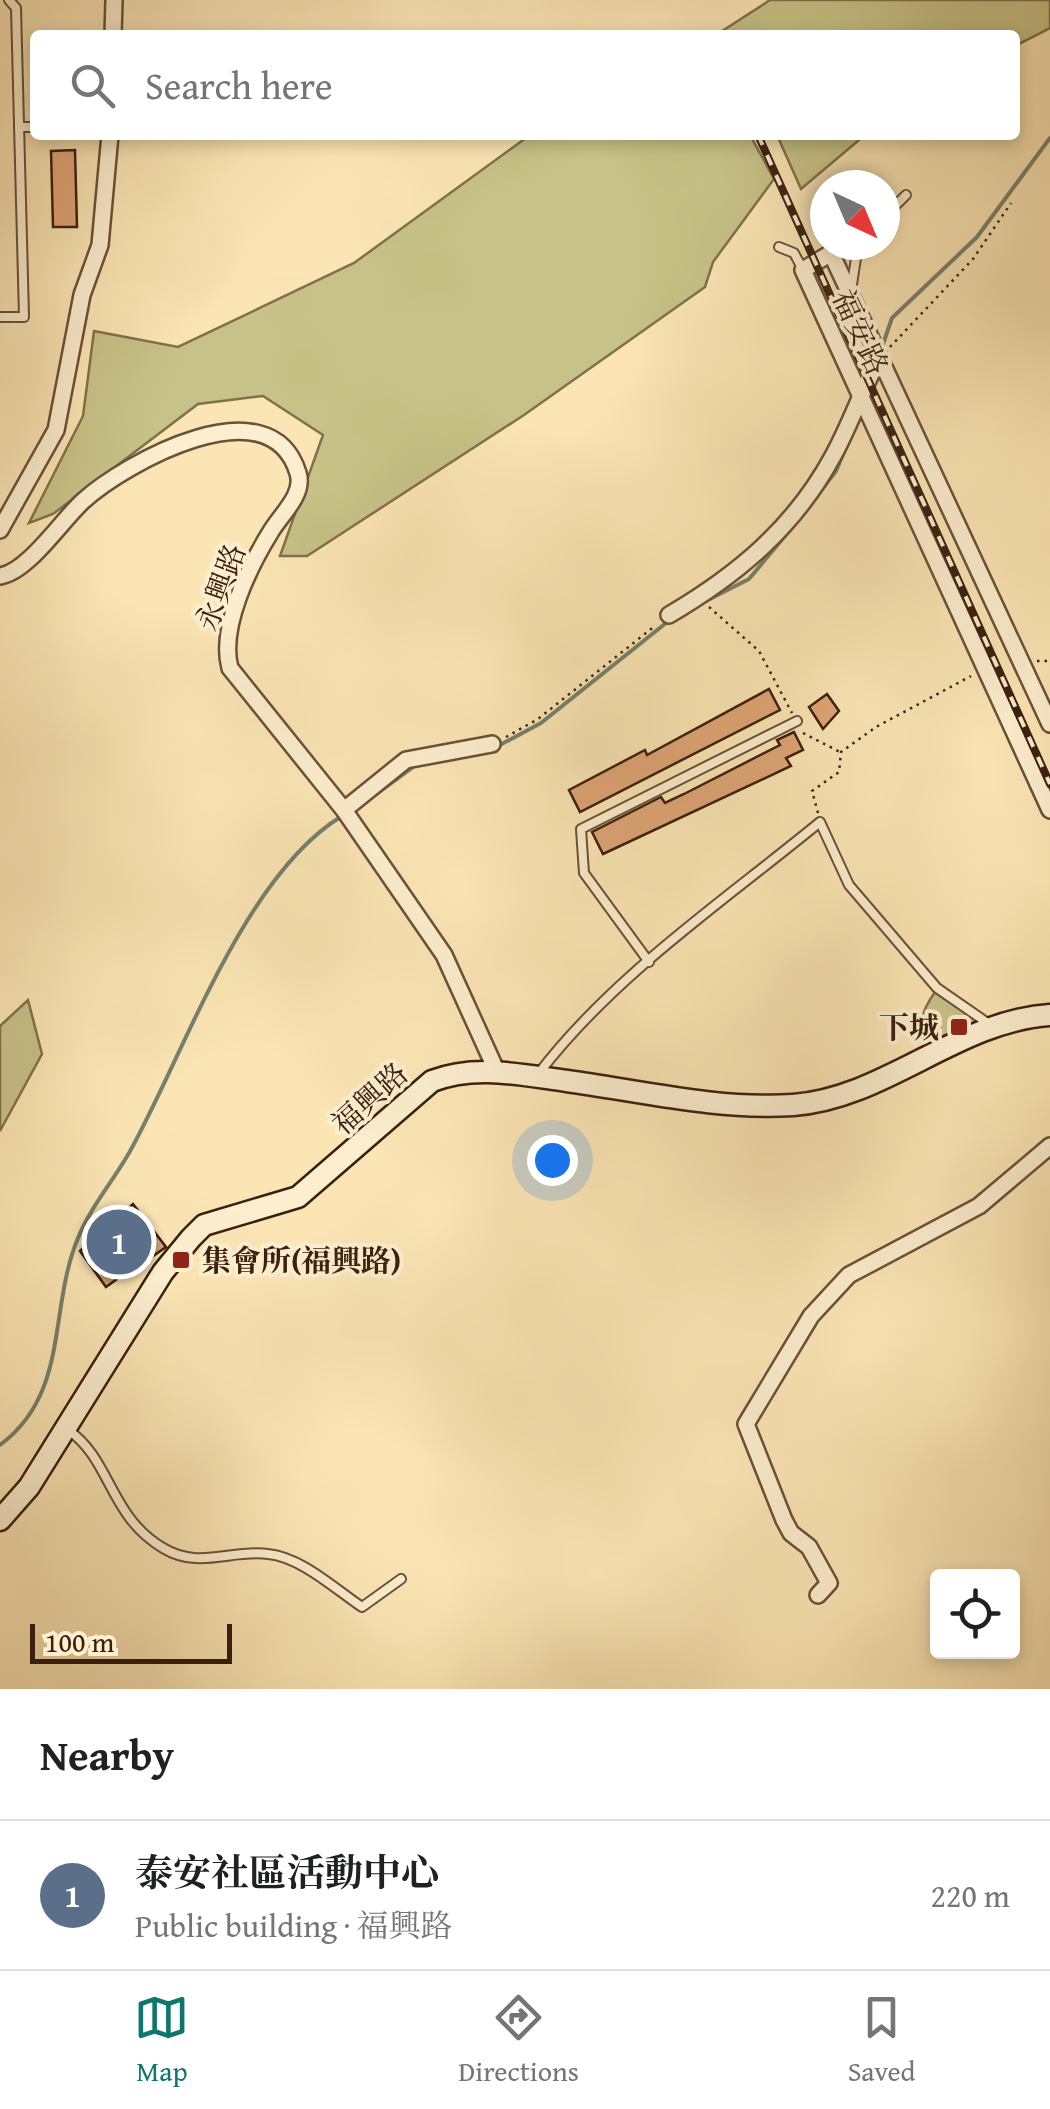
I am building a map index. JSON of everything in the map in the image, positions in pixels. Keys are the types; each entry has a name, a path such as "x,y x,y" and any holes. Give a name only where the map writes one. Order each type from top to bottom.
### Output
{"street":[{"path":"113,30 114,0"},
{"path":"0,530 56,430 82,294 100,245 110,140"},
{"name":"福安路","path":"1050,724 832,253 803,270 1050,810"},
{"path":"669,616 731,578 797,510 832,456 879,358"},
{"name":"永興路","path":"0,576 7,576 46,544 84,500 125,471 168,448 242,428 264,435 290,458 298,473 299,486 253,568 226,652 239,684 344,810 444,956 497,1072"},
{"path":"344,810 406,760 492,744"},
{"name":"福興路","path":"0,1520 30,1487 162,1272 204,1226 298,1197 432,1080 454,1072 497,1072 709,1101 798,1104 880,1080 992,1026 1050,1014"},
{"path":"818,1595 830,1583 809,1547 784,1520 746,1424 810,1316 849,1275 979,1206 1050,1146"}],"lane":[{"path":"0,317 24,317 16,8 9,0"},
{"path":"20,127 30,126"},
{"path":"900,201 906,195"},
{"path":"779,247 794,252 803,270"},
{"path":"851,296 856,260"},
{"path":"649,962 584,874 582,829 797,721"},
{"path":"536,1077 568,1036 649,962 820,822 850,885 937,988 992,1026"},
{"path":"66,1428 85,1441 120,1509 139,1533 168,1552 205,1561 268,1553 292,1561 362,1606 401,1580"}],"path":[{"path":"879,358 973,259 1012,203"},
{"path":"699,598 759,650 804,735 841,752"},
{"path":"492,744 538,719 669,616"},
{"path":"1022,662 1050,661"},
{"path":"820,822 812,790 839,772 841,752 876,727 984,670"}],"shaded area":[{"path":"770,0 1050,0 1050,28 1020,43 1020,30 724,30"},
{"path":"523,140 753,140 774,179 713,262 705,287 524,415 307,556 280,556 323,435 263,396 198,404 53,514 29,523 83,416 94,331 178,347 354,263"},
{"path":"779,140 859,140 824,170 810,170 810,181 801,189"},
{"path":"935,992 979,1022 933,1042 923,1017"},
{"path":"28,1000 42,1054 0,1131 0,1026"}],"building":[{"path":"75,150 77,227 53,227 51,151"},
{"path":"769,689 780,710 580,812 569,790 645,750 647,755"},
{"path":"827,694 839,711 823,729 809,707"},
{"path":"794,732 803,750 786,758 791,766 603,854 592,832 661,797 665,803 684,794 780,745 777,740"},
{"path":"133,1204 166,1247 146,1261 142,1254 115,1272 117,1279 106,1287 80,1251"}],"waterway":[{"path":"882,347 892,318 977,237 1050,138"},
{"path":"810,505 836,471 847,445"},
{"path":"702,603 749,579 805,512"},
{"path":"498,746 541,723 671,619"},
{"path":"371,798 416,765"},
{"path":"0,1445 38,1401 48,1376 69,1265 78,1238 129,1153 219,970 275,880 307,844 342,816"}],"railway":[{"path":"760,140 1050,784"}],"place":[{"name":"下城","path":"959,1027"},
{"name":"泰安社區活動中心","path":"119,1242"},
{"name":"集會所(福興路)","path":"181,1260"}]}
